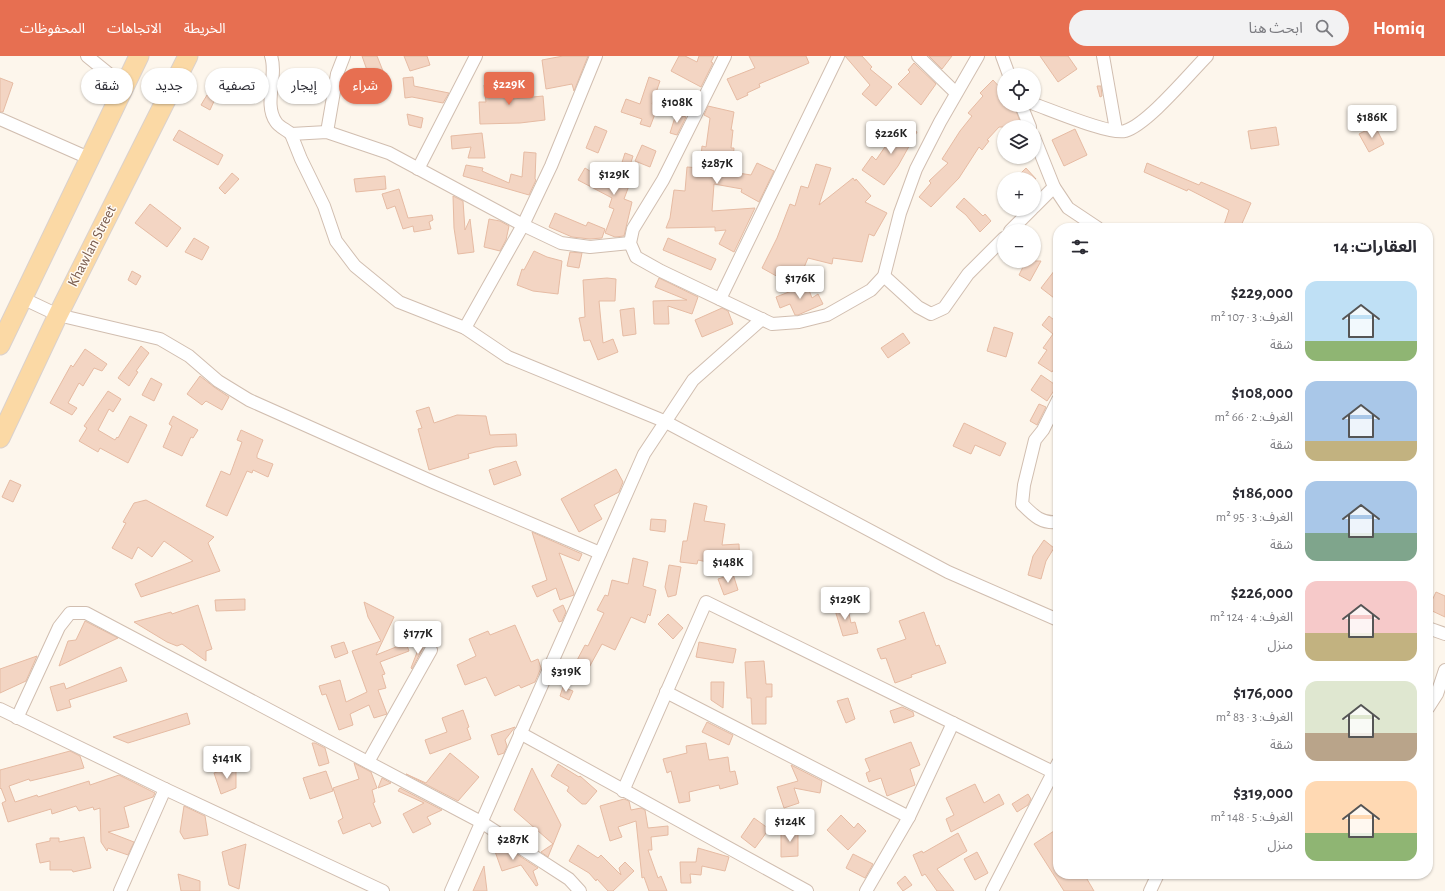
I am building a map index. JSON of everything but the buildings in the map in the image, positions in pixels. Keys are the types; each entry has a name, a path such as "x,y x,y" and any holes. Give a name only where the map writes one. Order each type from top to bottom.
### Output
{"main road":[{"path":"133,69 139,56"},
{"name":"Khawlan Street","path":"0,438 58,315 188,56"},
{"path":"0,345 117,104"}],"street":[{"path":"87,56 102,68"},
{"path":"271,56 274,63 271,108 276,122 291,134 301,159 324,206 336,241 355,266 399,302 465,328 508,357 664,421 948,572 1053,618"},
{"path":"418,169 476,56"},
{"path":"465,328 523,225 551,166 596,56"},
{"path":"725,56 663,180 633,229 630,243 636,257 661,271 772,324 799,322 827,315 871,290 884,276 900,213 916,169 978,56"},
{"path":"720,299 838,56"},
{"path":"918,56 956,94"},
{"path":"1002,56 1007,68"},
{"path":"1103,56 1116,130"},
{"path":"1041,106 1109,130 1125,131 1146,118 1206,56"},
{"path":"327,132 341,57"},
{"path":"0,119 91,159"},
{"path":"291,134 327,132 390,153 523,225 561,243 590,247 630,243"},
{"path":"1041,154 1054,187 1068,208 1090,223"},
{"path":"1041,200 1054,187"},
{"path":"1017,224 1025,216"},
{"path":"884,276 918,307 931,314 944,308 968,274 997,245"},
{"path":"22,298 58,315 160,339 189,356 218,381 248,400 433,482 600,553"},
{"path":"451,891 644,454 664,421 693,380 762,319"},
{"path":"1053,410 1043,430 1035,440 1024,485 1022,504 1036,519 1053,522"},
{"path":"623,791 706,602 954,723 1053,766"},
{"path":"17,718 59,627 70,614 86,614 481,822 569,878 580,891"},
{"path":"1433,630 1444,636"},
{"path":"368,762 431,650"},
{"path":"1433,700 1437,694 1445,670"},
{"path":"666,692 909,817"},
{"path":"0,709 165,789 383,891"},
{"path":"866,891 909,817 954,723"},
{"path":"520,734 807,891"},
{"path":"992,891 1053,771"},
{"path":"120,891 165,789"},
{"path":"1150,891 1156,879"}]}
